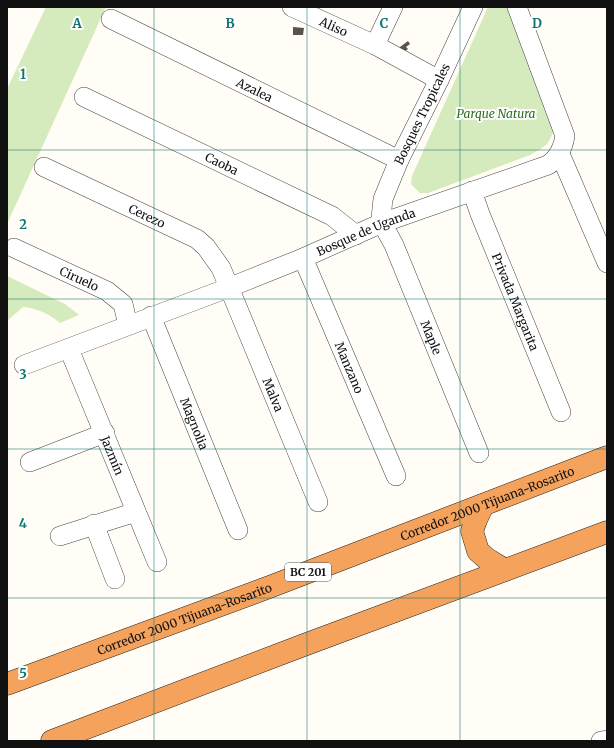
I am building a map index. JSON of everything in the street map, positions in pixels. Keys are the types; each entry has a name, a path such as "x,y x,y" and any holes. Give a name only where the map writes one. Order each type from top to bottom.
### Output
{"highway":[{"name":"Corredor 2000 Tijuana-Rosarito","path":"7,684 173,624 607,457"},
{"path":"483,505 472,531 478,551 487,559 505,570"},
{"path":"52,741 607,532"}],"street":[{"name":"Aliso","path":"292,7 375,45 439,80"},
{"path":"375,45 393,7"},
{"name":"Bosques Tropicales","path":"382,224 381,218 383,199 399,160 473,7"},
{"path":"517,7 565,136 560,154 607,263"},
{"name":"Azalea","path":"111,19 399,160"},
{"name":"Caoba","path":"84,97 332,216 356,234"},
{"name":"Bosque de Uganda","path":"24,365 70,349 151,316 228,288 382,224 548,165 560,154"},
{"name":"Cerezo","path":"44,167 197,239 206,247 221,268 228,288"},
{"name":"Privada Margarita","path":"472,191 561,412"},
{"name":"Maple","path":"382,224 394,245 479,453"},
{"name":"Ciruelo","path":"14,248 107,291 123,304 128,325"},
{"name":"Manzano","path":"303,258 396,476"},
{"name":"Malva","path":"228,288 318,502"},
{"name":"Magnolia","path":"151,316 238,530"},
{"name":"Jazmín","path":"70,349 136,512 158,562"},
{"path":"30,462 105,433"},
{"path":"60,536 94,524 136,512"},
{"path":"94,524 115,579"},
{"path":"601,741 607,740"}],"green space":[{"path":"46,7 106,7 7,224 7,89"},
{"name":"Parque Natura","path":"488,7 508,7 555,125 552,136 545,146 530,155 428,193 420,193 411,184 412,176"},
{"path":"7,276 65,304 79,315 60,323 43,312 23,307 7,321"}],"building":[{"path":"293,27 304,28 303,35 293,35"},
{"path":"408,41 410,44 406,47 408,49 400,55 396,50"}]}
